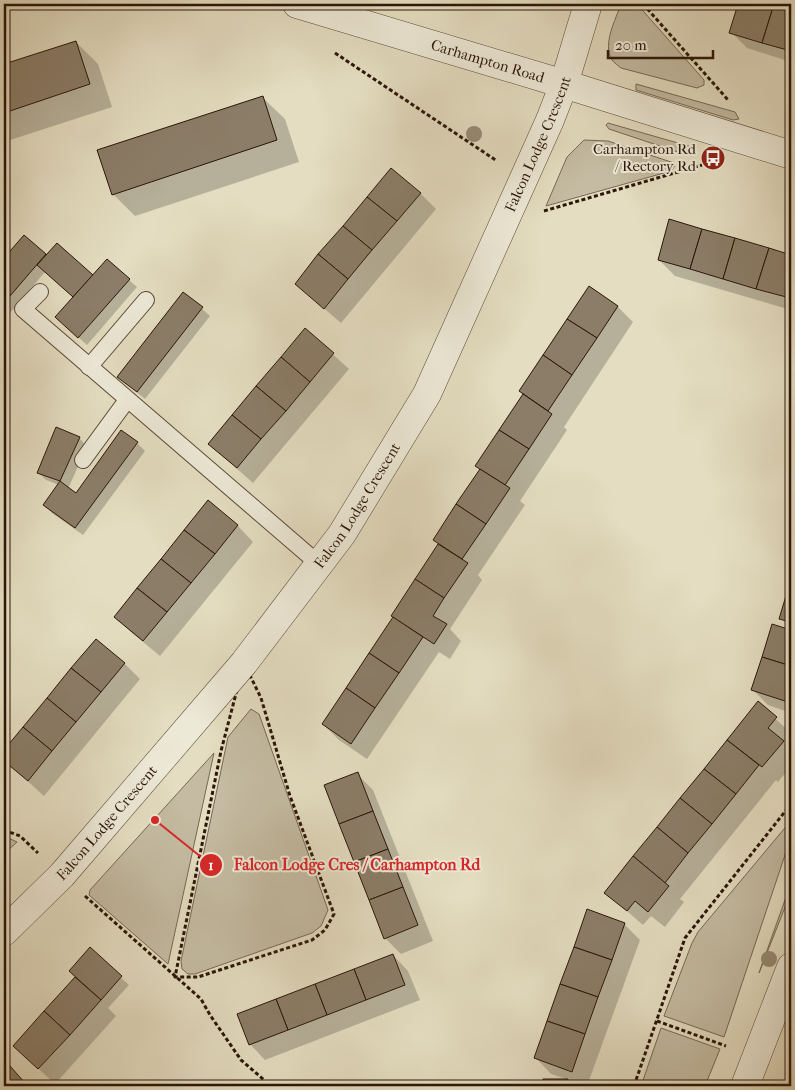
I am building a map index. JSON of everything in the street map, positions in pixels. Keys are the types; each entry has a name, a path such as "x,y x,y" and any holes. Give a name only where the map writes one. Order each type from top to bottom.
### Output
{"street":[{"name":"Carhampton Road","path":"297,4 564,84 791,156"},
{"name":"Falcon Lodge Crescent","path":"4,932 62,875 244,663 342,534 427,394 505,222 564,84 588,4"},
{"path":"745,1086 791,967"}],"lane":[{"path":"40,292 23,309 126,400 320,565"},
{"path":"89,367 146,300"},
{"path":"83,460 126,400"}],"path":[{"path":"643,4 733,105"},
{"path":"175,977 198,978 312,940 325,930 334,914 290,796 261,698 244,663"},
{"path":"175,977 221,751 244,663"},
{"path":"634,1086 685,938 791,804"},
{"path":"4,830 20,836 201,999 241,1060 271,1086"},
{"path":"657,1020 727,1046"}],"shaded area":[{"path":"621,4 637,4 704,80 704,85 697,88 621,68 614,62 609,54 608,47 613,24"},
{"path":"636,84 735,112 739,119 733,120 636,90"},
{"path":"608,123 692,147 691,152 687,155 609,129 606,125"},
{"path":"584,140 608,141 674,163 675,166 671,171 546,206 567,157"},
{"path":"251,709 259,714 328,910 321,926 312,933 195,974 188,974 182,969 181,961 228,737"},
{"path":"214,753 168,964 89,895 90,890"},
{"path":"789,823 791,825 791,837 724,1037 664,1016 698,932"},
{"path":"4,836 17,842 4,854"},
{"path":"791,883 791,892 759,973"},
{"path":"661,1028 720,1049 705,1086 641,1086"}],"building":[{"path":"738,4 774,4 762,43 729,33"},
{"path":"774,4 791,5 791,51 762,43"},
{"path":"76,41 90,84 4,113 4,64"},
{"path":"263,96 277,140 112,195 97,150"},
{"path":"391,168 421,193 397,221 367,197"},
{"path":"367,197 397,221 372,250 343,226"},
{"path":"669,219 702,229 690,269 658,260"},
{"path":"343,226 372,250 348,279 318,254"},
{"path":"702,229 735,238 723,279 690,269"},
{"path":"24,235 46,254 4,303 4,258"},
{"path":"735,238 769,248 756,289 723,279"},
{"path":"57,243 93,275 73,297 37,265"},
{"path":"769,248 791,255 790,298 756,289"},
{"path":"318,254 348,279 324,309 295,284"},
{"path":"107,259 130,279 78,338 55,317"},
{"path":"589,286 618,306 597,338 567,319"},
{"path":"183,292 203,307 137,392 117,377"},
{"path":"567,319 597,338 572,375 543,355"},
{"path":"305,328 334,353 310,382 281,357"},
{"path":"543,355 572,375 548,411 519,391"},
{"path":"281,357 310,382 286,411 256,386"},
{"path":"256,386 286,411 261,439 232,415"},
{"path":"523,394 552,414 529,449 499,430"},
{"path":"232,415 261,439 237,468 208,444"},
{"path":"56,427 80,437 60,481 37,473"},
{"path":"121,430 138,442 75,528 43,505 60,481 76,493"},
{"path":"499,430 529,449 505,485 475,466"},
{"path":"480,469 510,488 486,524 456,504"},
{"path":"208,500 238,525 215,554 184,530"},
{"path":"456,504 486,524 462,559 433,540"},
{"path":"184,530 215,554 191,583 161,559"},
{"path":"438,544 468,563 444,598 415,579"},
{"path":"161,559 191,583 167,612 137,588"},
{"path":"415,579 444,598 433,616 447,624 434,644 391,616"},
{"path":"791,579 791,622 779,619"},
{"path":"137,588 167,612 143,641 114,617"},
{"path":"393,617 423,637 399,673 369,653"},
{"path":"772,624 791,630 791,666 762,657"},
{"path":"96,639 125,663 101,692 71,668"},
{"path":"369,653 399,673 375,708 346,688"},
{"path":"762,657 791,666 791,703 751,690"},
{"path":"71,668 101,692 76,722 47,698"},
{"path":"346,688 375,708 351,744 322,724"},
{"path":"47,698 76,722 52,751 23,727"},
{"path":"758,701 777,717 768,728 784,741 762,767 727,740"},
{"path":"23,727 52,751 28,781 4,761 4,750"},
{"path":"727,740 759,765 736,794 704,769"},
{"path":"704,769 736,794 712,824 680,798"},
{"path":"358,772 373,811 339,824 324,785"},
{"path":"680,798 712,824 688,853 657,827"},
{"path":"373,811 388,849 354,862 339,824"},
{"path":"657,827 688,853 665,883 633,856"},
{"path":"388,849 403,887 369,900 354,862"},
{"path":"633,856 669,886 648,912 635,901 627,911 604,893"},
{"path":"403,887 418,925 384,939 369,900"},
{"path":"587,909 625,923 612,960 574,947"},
{"path":"90,947 122,976 101,1000 69,971"},
{"path":"574,947 612,960 598,997 560,984"},
{"path":"393,954 405,985 366,1000 354,969"},
{"path":"354,969 366,1000 327,1015 315,984"},
{"path":"75,977 101,1000 70,1035 44,1011"},
{"path":"315,984 327,1015 288,1030 276,999"},
{"path":"560,984 598,997 585,1034 547,1021"},
{"path":"276,999 288,1030 249,1045 237,1014"},
{"path":"44,1011 70,1035 38,1069 13,1046"},
{"path":"547,1021 585,1034 572,1072 534,1058"},
{"path":"4,1059 24,1082 20,1086 4,1086"},
{"path":"543,1079 568,1079 567,1086 543,1086"}],"place":[{"name":"Carhampton Rd / Rectory Rd","path":"713,158"},
{"name":"Falcon Lodge Cres / Carhampton Rd","path":"155,820"}]}
